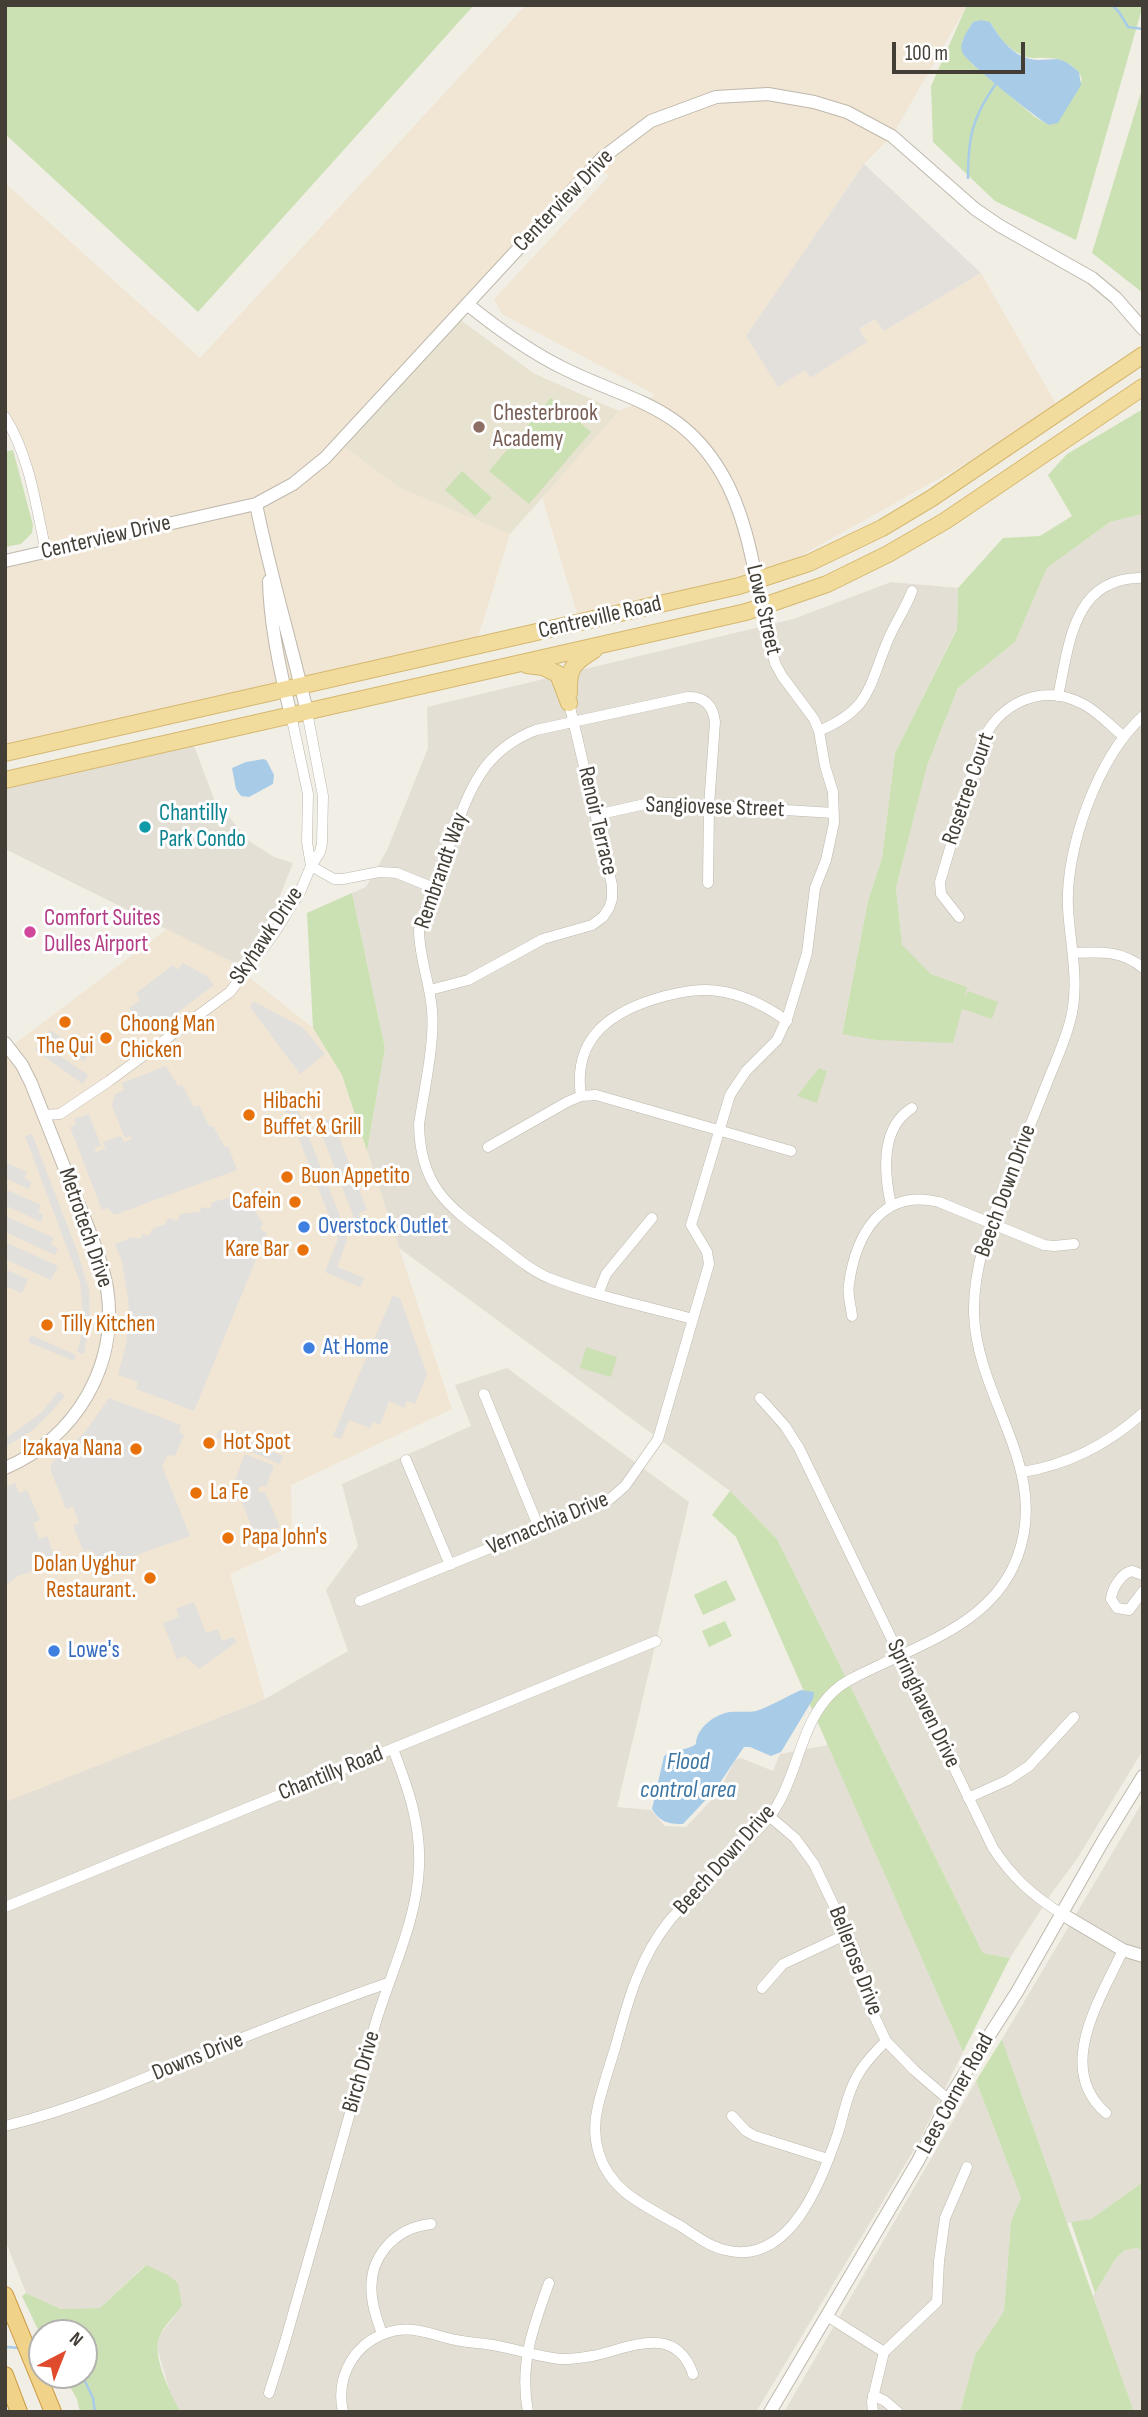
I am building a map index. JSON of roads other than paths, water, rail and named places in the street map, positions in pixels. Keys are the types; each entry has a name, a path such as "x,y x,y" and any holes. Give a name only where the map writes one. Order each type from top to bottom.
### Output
{"highway":[{"path":"5,2295 53,2412"},
{"path":"5,2375 19,2412"}],"main road":[{"name":"Centreville Road","path":"5,753 757,580 809,563 882,528 932,498 1143,355"},
{"name":"Centreville Road","path":"5,780 762,607 827,584 917,538 1143,387"},
{"path":"569,702 568,681 573,666 600,645"},
{"path":"514,664 553,670 562,680 569,702"}],"street":[{"name":"Centerview Drive","path":"5,561 256,503 293,484 325,458 602,158 651,121 716,97 768,94 814,102 847,112 873,124 914,153 944,183 1000,226 1092,278 1116,298 1143,329"},
{"name":"Lowe Street","path":"467,304 532,352 566,370 654,407 688,430 714,461 731,493 746,535 775,663 814,719 819,731 833,792 834,813 831,842 815,888 807,953 787,1021 777,1040 736,1083 724,1110 691,1225"},
{"path":"5,417 15,434 26,464 46,552"},
{"name":"Skyhawk Drive","path":"44,1115 60,1114 230,992 273,935 300,892 320,852 323,796 299,714 286,624 269,566 256,503"},
{"path":"1058,696 1070,638 1080,612 1107,585 1118,580 1139,578"},
{"path":"819,731 849,715 865,696 877,674 888,639 912,591"},
{"name":"Rosetree Court","path":"958,917 941,894 940,882 985,735 997,717 1015,704 1036,696 1058,696 1085,705 1123,736"},
{"name":"Rembrandt Way","path":"692,1319 547,1277 529,1267 445,1201 430,1178 421,1153 419,1124 433,1020 419,930 468,796 483,768 500,750 522,735 688,697 703,699 711,708 715,722 709,806 708,883"},
{"name":"Renoir Terrace","path":"430,990 468,980 535,942 592,925 603,916 611,904 612,892 596,815 569,702"},
{"name":"Skyhawk Drive","path":"299,714 308,794 307,842 311,866"},
{"name":"Beech Down Drive","path":"886,2041 866,2062 856,2078 818,2183 789,2229 771,2245 741,2252 713,2246 633,2197 612,2179 604,2168 595,2135 597,2109 642,1964 672,1918 769,1816 779,1802 820,1706 841,1685 961,1625 988,1604 1014,1566 1025,1531 1027,1494 1018,1456 983,1370 974,1316 976,1279 990,1223 1066,1035 1075,991 1068,902 1071,864 1098,778 1123,736 1143,716"},
{"name":"Sangiovese Street","path":"596,815 654,802 834,813"},
{"path":"311,866 334,878 343,879 379,872 397,873 434,888"},
{"path":"1073,953 1112,953 1124,956 1143,968"},
{"path":"581,1096 580,1070 589,1043 606,1022 642,1004 679,993 715,990 747,998 787,1021"},
{"name":"Metrotech Drive","path":"5,1043 27,1074 44,1115 103,1270 108,1300 108,1330 98,1373 78,1412 59,1433 38,1450 5,1468"},
{"path":"488,1147 581,1096 611,1099 791,1151"},
{"path":"891,1205 886,1181 887,1150 898,1119 912,1108"},
{"path":"852,1316 848,1286 860,1244 871,1224 891,1205 909,1199 931,1200 1044,1245 1054,1247 1074,1244"},
{"path":"599,1292 606,1274 652,1218"},
{"name":"Vernacchia Drive","path":"360,1601 616,1495 654,1448 661,1431 709,1264 707,1252 691,1225"},
{"path":"484,1394 539,1528"},
{"name":"Springhaven Drive","path":"760,1398 785,1426 799,1448 987,1839 1004,1866 1034,1896 1123,1950 1143,1956"},
{"path":"1022,1472 1056,1464 1086,1452 1119,1433 1142,1414"},
{"path":"406,1460 450,1565"},
{"path":"1143,1575 1132,1571 1123,1574 1111,1594 1111,1600 1117,1608 1129,1610 1143,1591"},
{"name":"Chantilly Road","path":"5,1907 656,1641"},
{"path":"968,1798 1008,1780 1029,1766 1074,1717"},
{"name":"Birch Drive","path":"269,2393 388,1983 411,1915 419,1845 415,1810 393,1749"},
{"name":"Lees Corner Road","path":"770,2412 918,2161 949,2100 1143,1776"},
{"name":"Bellerose Drive","path":"769,1816 807,1853 855,1950 870,2007 886,2041 949,2100"},
{"path":"762,1988 783,1964 847,1934"},
{"path":"1106,2113 1086,2087 1082,2054 1087,2028 1123,1950"},
{"name":"Downs Drive","path":"5,2126 65,2109 150,2077 320,2006 388,1983"},
{"path":"732,2116 746,2131 755,2136 828,2159"},
{"path":"873,2412 873,2395 884,2352 936,2302 945,2218 967,2167"},
{"path":"382,2334 372,2299 376,2263 387,2246 401,2233 420,2225 431,2224"},
{"path":"528,2412 525,2386 527,2353 549,2283"},
{"path":"827,2316 884,2352"},
{"path":"343,2412 341,2388 349,2364 362,2347 382,2334 393,2331 419,2330 454,2340 499,2346 550,2358 578,2358 639,2343 658,2343 679,2352 690,2365 692,2374"},
{"path":"873,2395 898,2412"}],"water":[{"path":"973,22 990,22 1003,41 1022,56 1037,60 1059,60 1079,72 1081,85 1058,123 1049,125 1030,112 966,58 962,52 962,44"},
{"path":"264,759 274,775 273,784 249,797 241,796 236,789 232,768"},
{"name":"Flood control area","path":"801,1690 814,1692 813,1699 781,1752 771,1756 744,1747 715,1790 683,1824 658,1817 652,1809 664,1756 696,1744 699,1732 719,1715 759,1710"}],"waterway":[{"path":"1112,5 1128,27 1143,29"},
{"path":"968,178 969,151 976,118 995,85"},
{"path":"5,2347 21,2348"},
{"path":"89,2389 95,2412"}],"place":[{"name":"Chesterbrook Academy","path":"479,427"},
{"name":"Chantilly Park Condo","path":"145,827"},
{"name":"Comfort Suites Dulles Airport","path":"30,932"},
{"name":"The Qui","path":"65,1022"},
{"name":"Choong Man Chicken","path":"106,1038"},
{"name":"Hibachi Buffet & Grill","path":"249,1115"},
{"name":"Buon Appetito","path":"287,1177"},
{"name":"Cafein","path":"295,1202"},
{"name":"Overstock Outlet","path":"304,1227"},
{"name":"Kare Bar","path":"303,1250"},
{"name":"Tilly Kitchen","path":"47,1325"},
{"name":"At Home","path":"309,1348"},
{"name":"Hot Spot","path":"209,1443"},
{"name":"Izakaya Nana","path":"136,1449"},
{"name":"La Fe","path":"196,1493"},
{"name":"Papa John's","path":"228,1538"},
{"name":"Dolan Uyghur Restaurant.","path":"150,1578"},
{"name":"Lowe's","path":"54,1651"}]}
